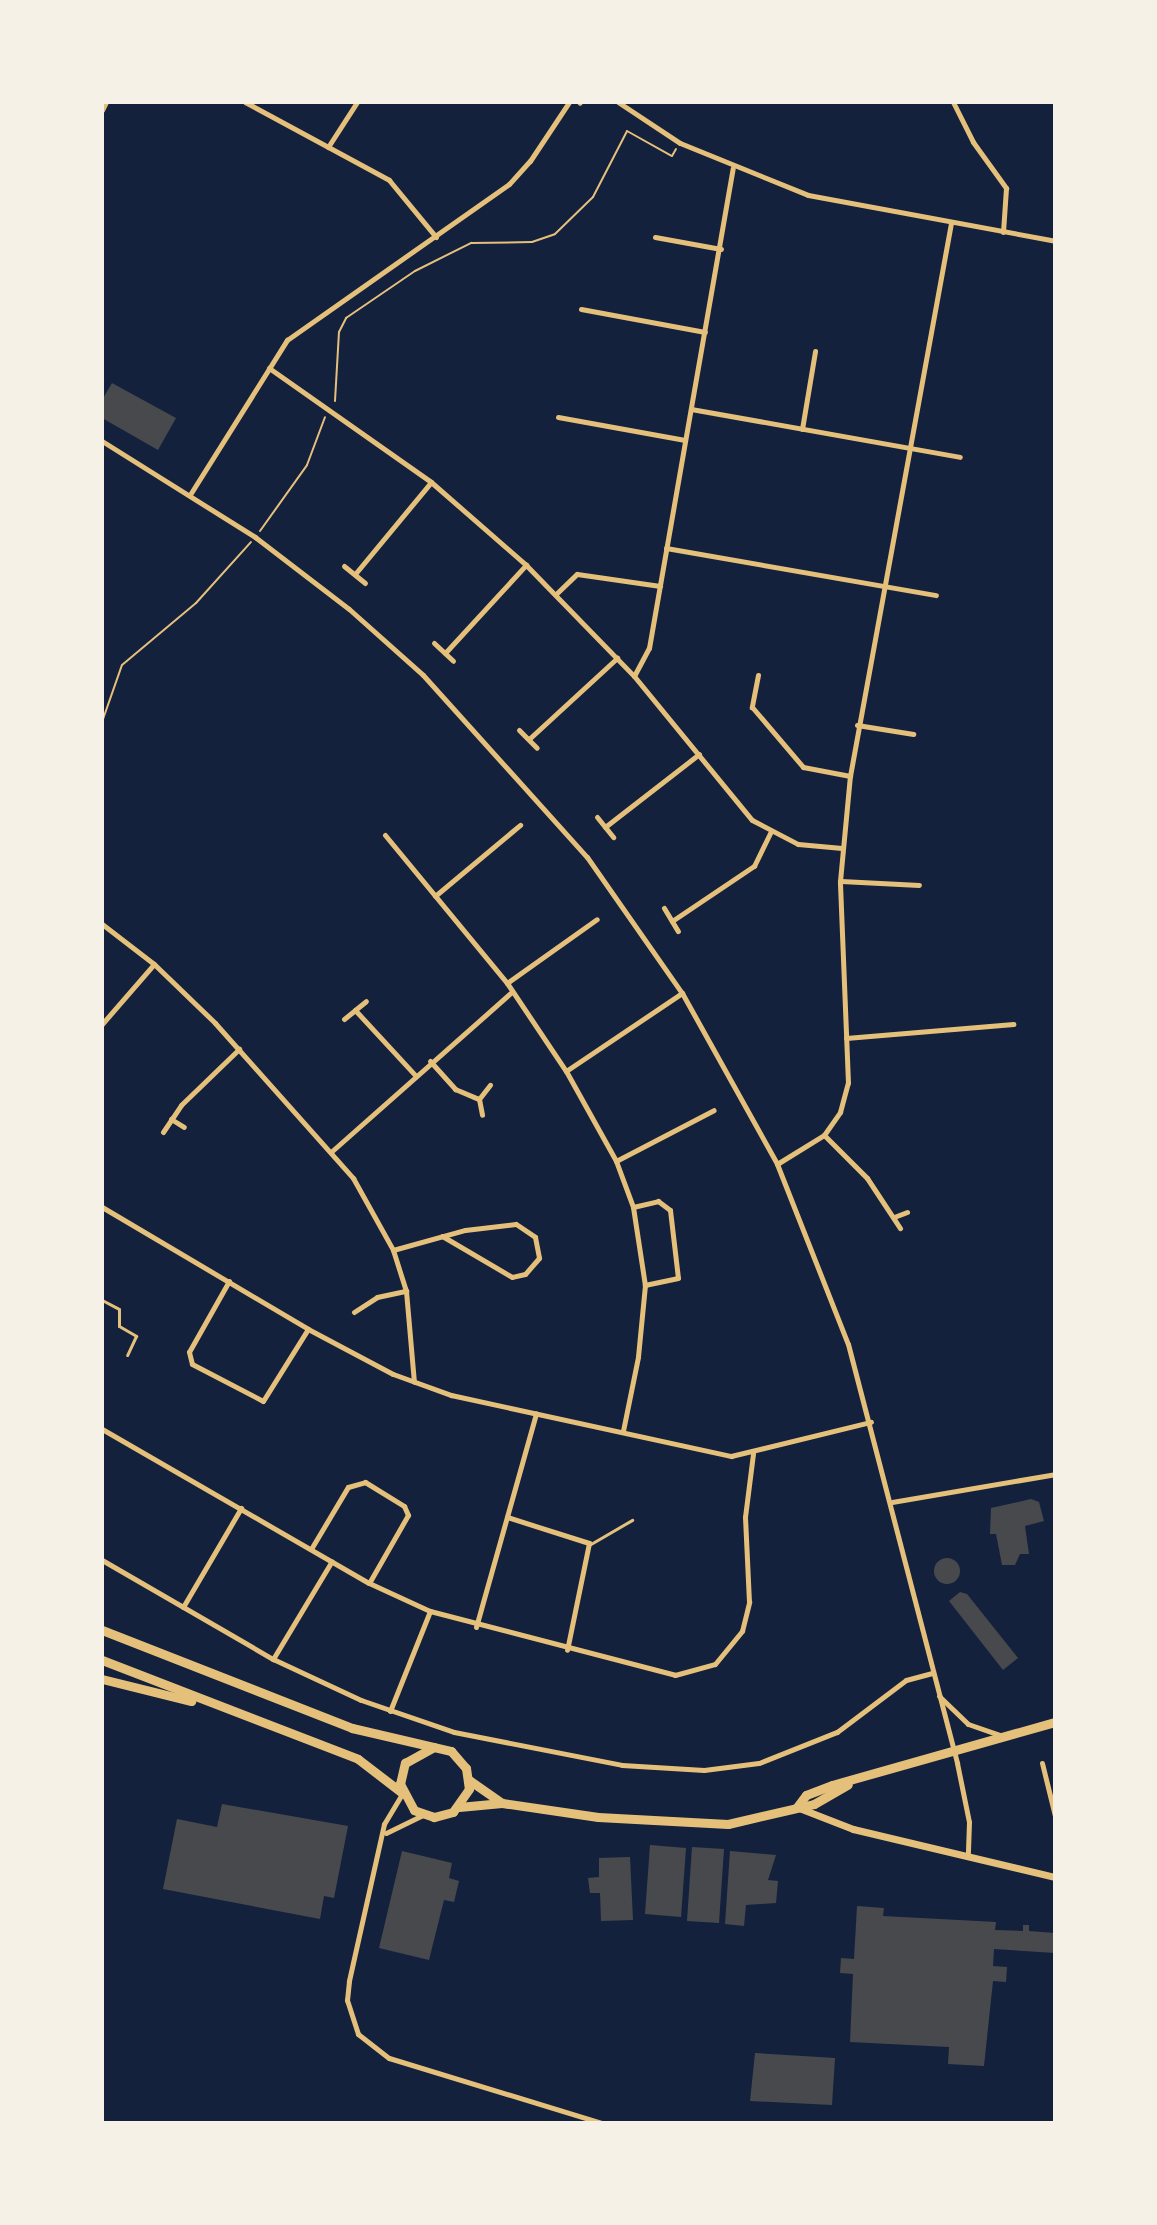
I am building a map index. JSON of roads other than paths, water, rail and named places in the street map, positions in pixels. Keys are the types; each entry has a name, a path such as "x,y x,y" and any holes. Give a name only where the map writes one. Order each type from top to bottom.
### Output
{"highway":[{"path":"104,1628 352,1728 434,1747 461,1759 469,1780 502,1803"},
{"path":"102,1660 358,1759 423,1815 445,1816 459,1807 502,1803 694,1825 753,1820 835,1796 848,1784 954,1749 1055,1722"},
{"path":"102,1679 229,1711"},
{"path":"401,1793 405,1763 434,1747"},
{"path":"459,1807 469,1780"}],"street":[{"path":"102,110 106,102"},
{"path":"245,102 396,185 436,237"},
{"path":"328,147 357,102"},
{"path":"191,493 269,368 301,326 436,237 517,177 569,102"},
{"path":"618,102 680,143 733,168 808,195 1055,241"},
{"path":"953,102 973,142 1006,188 1003,232"},
{"path":"634,676 649,648 733,168"},
{"path":"777,1164 824,1135 845,1099 840,881 850,776 951,223"},
{"path":"655,237 721,249"},
{"path":"581,309 705,332"},
{"path":"802,429 815,351"},
{"path":"269,368 431,482 526,565 634,676 752,820 770,833 809,846 842,848"},
{"path":"691,409 960,457"},
{"path":"558,417 685,440"},
{"path":"102,441 191,493 255,537 349,609 423,675 518,775 632,916 682,993 777,1164 846,1337 892,1502 954,1749 969,1822 968,1855"},
{"path":"355,574 431,482"},
{"path":"666,548 936,595"},
{"path":"445,653 526,565"},
{"path":"344,566 365,583"},
{"path":"556,594 571,578 586,573 660,586"},
{"path":"434,643 453,661"},
{"path":"529,739 617,658"},
{"path":"758,675 752,707 803,767 850,776"},
{"path":"857,725 913,734"},
{"path":"519,730 537,748"},
{"path":"605,827 699,754"},
{"path":"597,817 613,837"},
{"path":"435,896 520,825"},
{"path":"672,921 754,866 770,833"},
{"path":"385,835 507,983 566,1071 616,1161 633,1207 645,1285 638,1357 623,1431"},
{"path":"840,881 919,885"},
{"path":"664,908 678,931"},
{"path":"507,983 597,919"},
{"path":"102,924 154,964 239,1049 332,1151 372,1207 393,1250 406,1291 414,1382"},
{"path":"102,1024 154,964"},
{"path":"332,1151 430,1061 512,992"},
{"path":"566,1071 682,993"},
{"path":"344,1019 366,1001"},
{"path":"355,1010 415,1075"},
{"path":"846,1038 1013,1024"},
{"path":"163,1132 171,1119 239,1049"},
{"path":"430,1061 455,1089 479,1099"},
{"path":"482,1115 479,1099 490,1085"},
{"path":"616,1161 714,1110"},
{"path":"171,1119 184,1127"},
{"path":"824,1135 867,1178 900,1228"},
{"path":"633,1207 665,1203 675,1240 678,1278 645,1285"},
{"path":"102,1207 308,1329 414,1382 536,1413 731,1456 753,1454 871,1422"},
{"path":"894,1217 907,1212"},
{"path":"393,1250 442,1236 516,1224 535,1237 539,1258 525,1274 512,1277 442,1236"},
{"path":"229,1281 189,1352 192,1364 263,1401 308,1329"},
{"path":"354,1312 377,1297 406,1291"},
{"path":"476,1627 536,1413"},
{"path":"102,1429 369,1583 430,1611 476,1627 675,1675 706,1669 724,1657 747,1617 745,1517 753,1454"},
{"path":"892,1502 1055,1474"},
{"path":"311,1549 348,1487 365,1482 404,1506 408,1515 369,1583"},
{"path":"183,1607 241,1508"},
{"path":"507,1517 589,1545 567,1650"},
{"path":"102,1560 273,1659 390,1711 541,1753 704,1770 759,1763 837,1732 906,1680 933,1673"},
{"path":"273,1659 332,1561"},
{"path":"390,1711 430,1611"},
{"path":"939,1696 968,1724 1001,1736"},
{"path":"1042,1763 1055,1816"},
{"path":"401,1793 385,1834 349,1981 347,2000 358,2034 389,2058 601,2123"},
{"path":"797,1807 853,1829 1055,1877"},
{"path":"385,1834 423,1815"}],"lane":[{"path":"102,1300 119,1309 119,1326 136,1336 127,1355"},
{"path":"589,1545 632,1520"}]}
